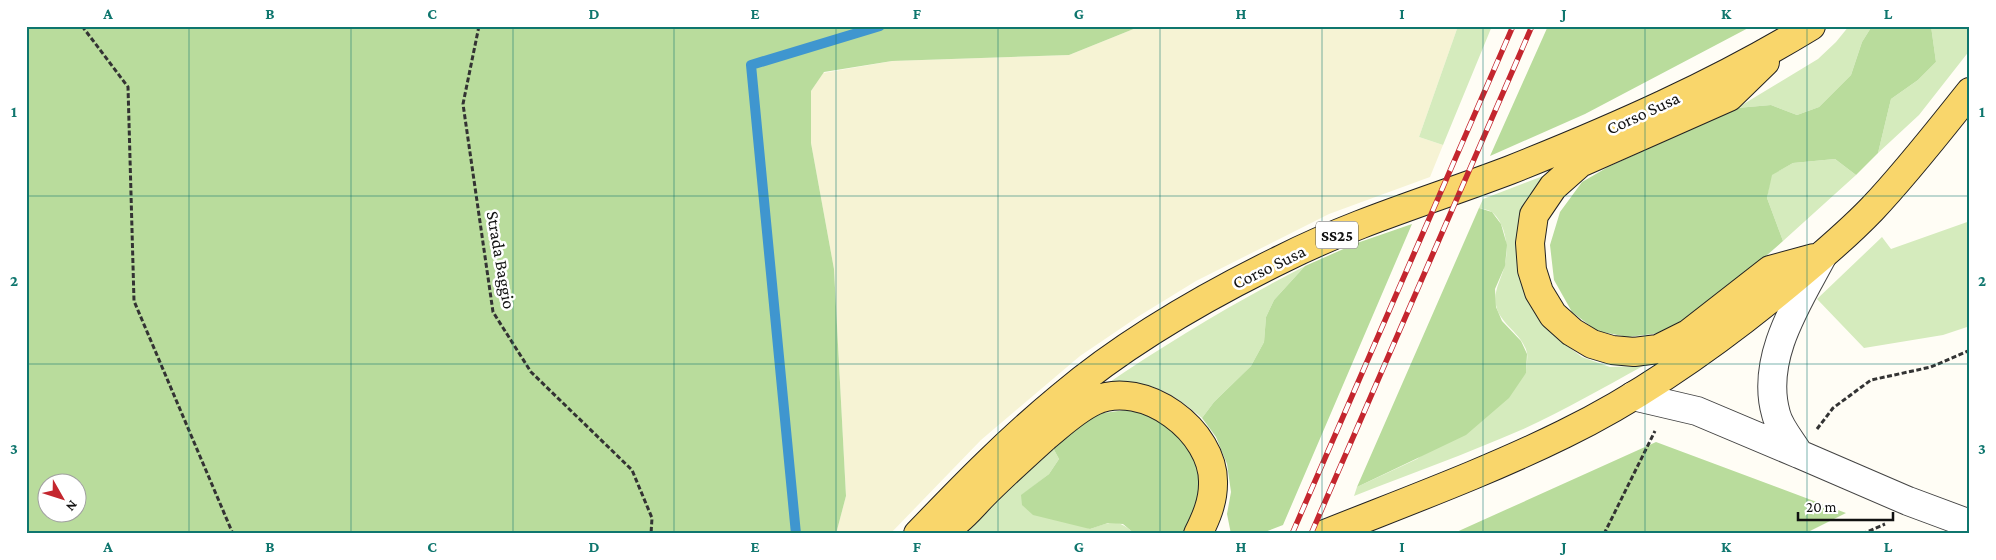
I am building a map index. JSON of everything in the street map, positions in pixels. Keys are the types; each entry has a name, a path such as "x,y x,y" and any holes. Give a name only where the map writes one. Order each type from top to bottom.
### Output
{"main road":[{"name":"Corso Susa","path":"918,534 1015,436 1063,395 1125,349 1211,296 1283,258 1366,223 1509,170 1597,134 1688,92 1811,26"},
{"path":"1788,40 1729,96 1580,163 1553,187 1534,215 1530,243 1532,270 1539,292 1554,315 1572,332 1592,344 1612,350 1634,352 1658,349 1688,334 1770,270 1823,255"},
{"path":"1325,534 1502,464 1566,433 1632,396 1702,351 1764,304 1823,255 1872,209 1925,149 1970,92"},
{"path":"934,534 957,521 1012,466 1073,413 1096,400 1118,396 1139,398 1158,404 1177,416 1195,434 1208,455 1213,482 1209,513 1198,534"}],"street":[{"path":"1799,454 1776,416 1771,390 1772,381 1775,362 1790,317 1823,255"},
{"path":"1632,396 1697,412 1908,501 1970,524"}],"path":[{"path":"82,26 128,86 134,301 233,534"},
{"name":"Strada Baggio","path":"480,26 463,104 493,312 531,372 632,470 652,518 651,534"},
{"path":"1799,454 1833,408 1871,380 1931,367 1970,350"},
{"path":"1604,534 1669,404"}],"shaded area":[{"path":"1141,26 1458,26 1419,137 1443,145 1430,177 1329,214 1196,281 1139,316 1080,356 981,440 890,534 836,534 846,496 834,269 811,143 811,91 823,73 892,61 1069,55"}],"green space":[{"path":"26,26 1141,26 1069,55 892,61 824,72 811,91 811,143 834,269 846,496 836,534 26,534"},
{"path":"1458,26 1492,26 1443,145 1419,137"},
{"path":"1548,26 1752,26 1585,114 1490,156"},
{"path":"1849,26 1872,26 1862,42 1851,75 1819,107 1797,115 1771,105 1737,108 1818,59"},
{"path":"1872,26 1931,26 1936,62 1918,80 1891,99 1878,153 1856,175 1835,159 1793,163 1772,175 1767,198 1783,241 1707,308 1661,333 1628,337 1597,331 1572,312 1554,280 1550,245 1560,212 1582,182 1608,167 1737,108 1771,105 1797,115 1819,107 1851,75 1862,42"},
{"path":"1931,26 1970,26 1970,50 1919,115 1878,153 1891,99 1918,80 1936,62"},
{"path":"1835,159 1856,175 1783,241 1767,198 1771,175 1793,163"},
{"path":"1551,173 1524,288 1537,316 1558,339 1582,357 1610,367 1643,366 1521,430 1354,496 1357,487 1417,459 1526,373 1527,353 1525,347 1500,315 1495,298 1506,261 1506,239 1498,218 1488,210 1479,208 1483,199"},
{"path":"1479,208 1492,212 1501,224 1507,245 1505,266 1495,289 1496,307 1502,321 1521,341 1527,354 1526,373 1509,398 1466,435 1357,487"},
{"path":"1970,221 1970,326 1943,335 1864,348 1817,299 1882,237 1891,249"},
{"path":"1412,224 1283,525 1260,534 1231,534 1227,514 1231,492 1227,464 1216,437 1202,418 1214,402 1251,366 1264,342 1266,317 1274,300 1305,266 1357,243"},
{"path":"1305,266 1274,300 1266,317 1264,342 1251,366 1214,402 1202,418 1170,394 1152,386 1122,383 1104,386 1202,323"},
{"path":"1125,410 1155,417 1171,427 1184,439 1193,453 1199,468 1201,484 1200,501 1194,518 1184,534 1135,534 1123,524 1108,523 1090,529 1033,515 1022,505 1021,495 1049,474 1059,459 1052,446 1073,427 1097,414"},
{"path":"1656,442 1846,513 1804,534 1452,534"},
{"path":"1052,446 1059,459 1049,474 1022,495 1090,529 1114,523 1123,525 1135,534 963,534"}],"waterway":[{"path":"796,534 751,65 880,26"}],"railway":[{"path":"1292,534 1513,26"},
{"path":"1311,534 1532,26"}]}
